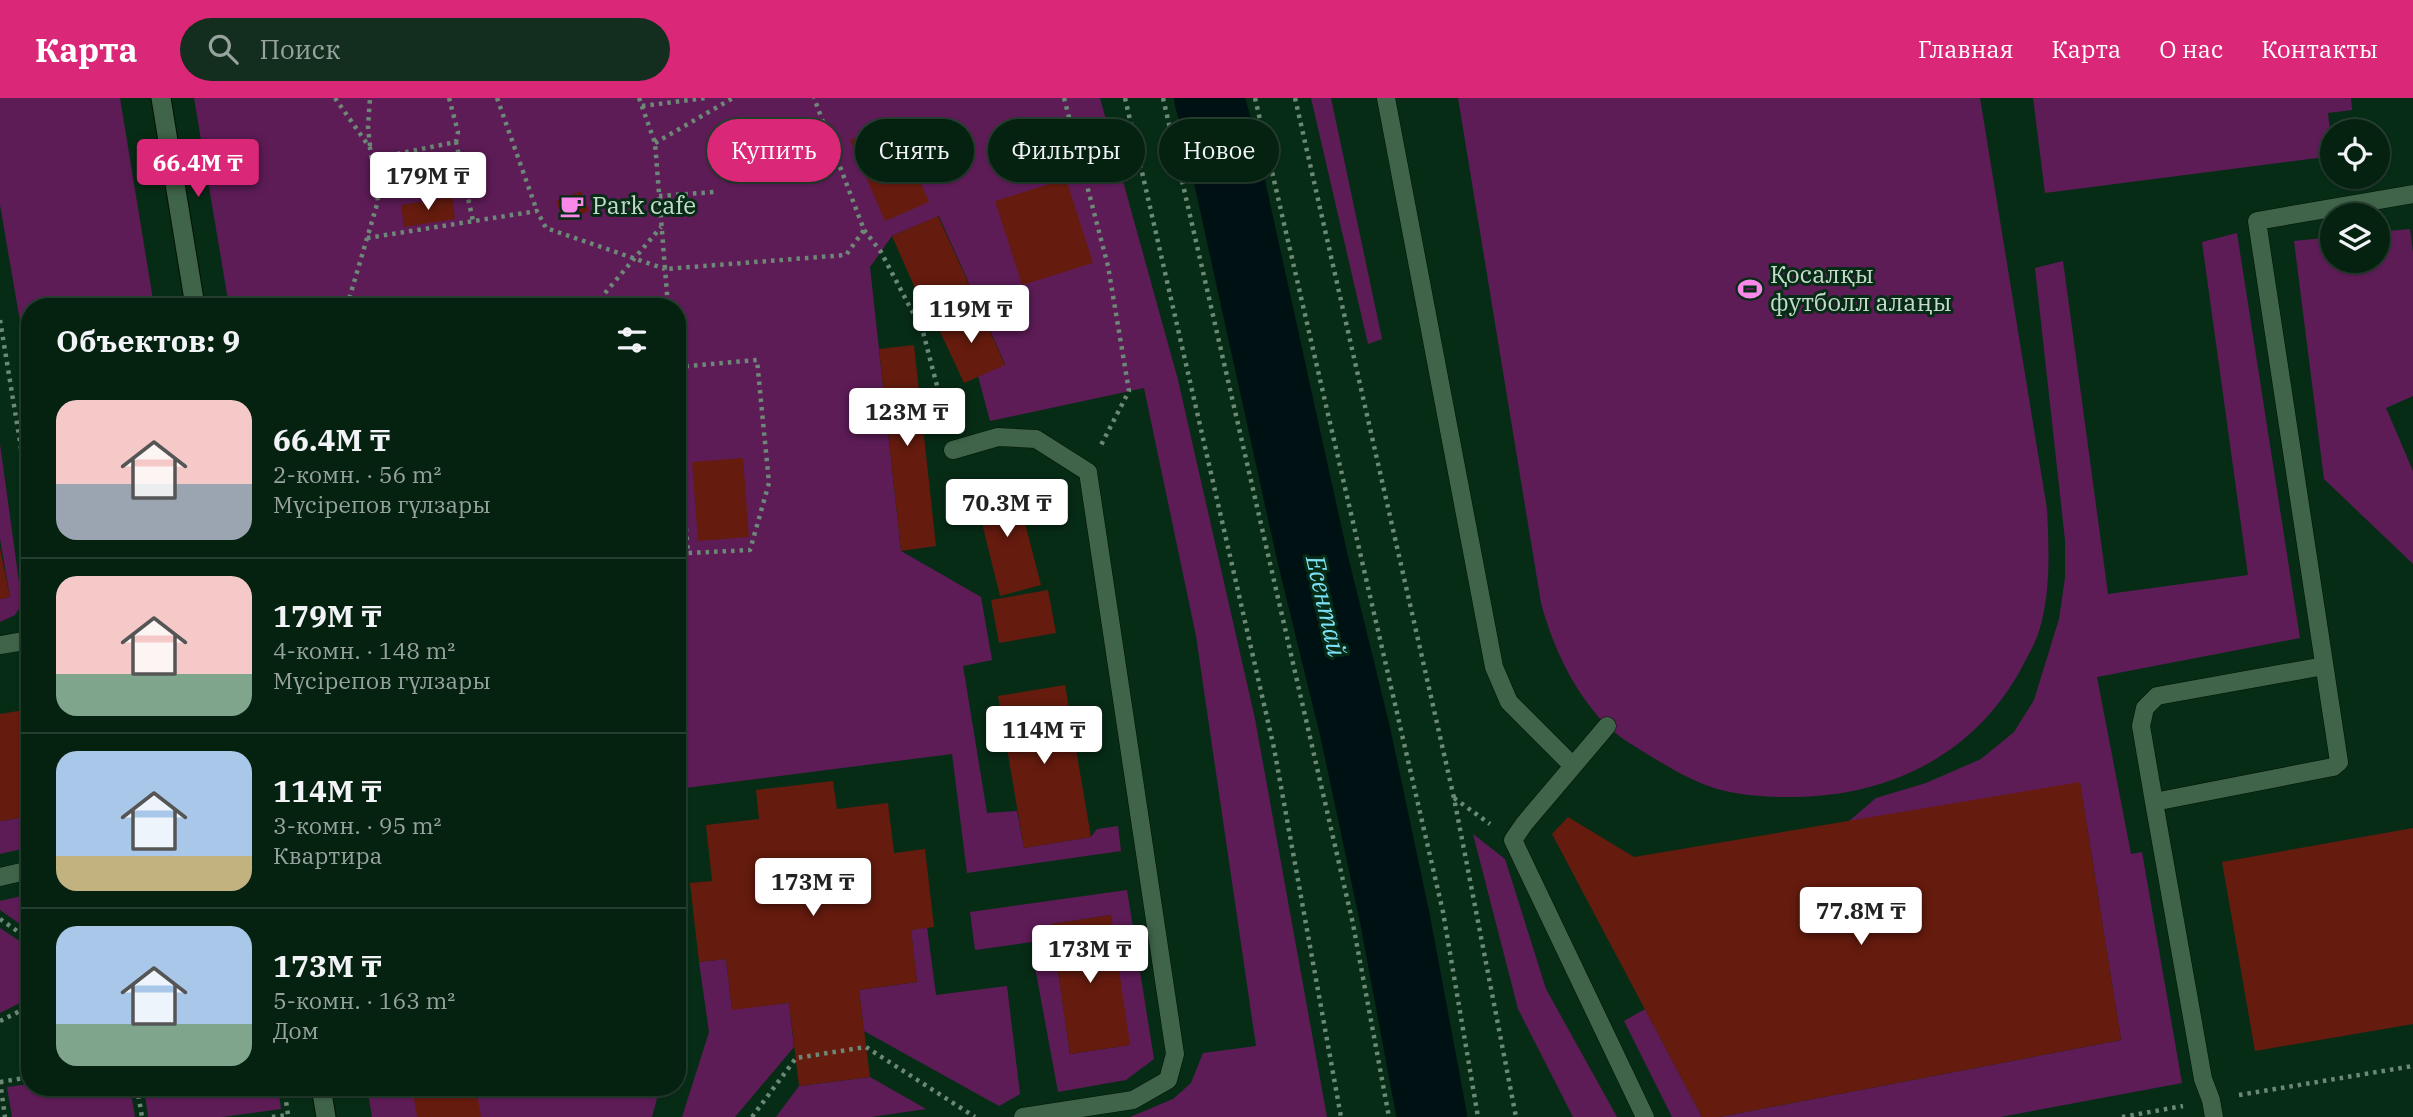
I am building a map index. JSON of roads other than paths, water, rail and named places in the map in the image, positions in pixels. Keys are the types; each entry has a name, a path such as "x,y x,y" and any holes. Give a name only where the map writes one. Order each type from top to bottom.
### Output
{"street":[{"path":"161,98 194,298"},
{"path":"322,1096 326,1117"}],"lane":[{"path":"1386,98 1494,667 1509,702 1573,766"},
{"path":"2154,802 2333,767 2339,762 2340,752 2257,221 2413,194"},
{"path":"953,450 998,437 1036,439 1088,472 1175,1054 1168,1080 1133,1100 1023,1117"},
{"path":"0,645 21,642"},
{"path":"2212,1109 2203,1079 2141,726 2145,708 2157,696 2325,666"},
{"path":"1606,726 1524,824 1514,840 1645,1117"},
{"path":"0,877 21,872"}],"waterway":[{"name":"Есентай","path":"1209,98 1312,556 1355,731 1395,919 1432,1117"}],"place":[{"name":"Park cafe","path":"572,206"},
{"name":"Қосалқы футболл алаңы","path":"1750,289"}]}
